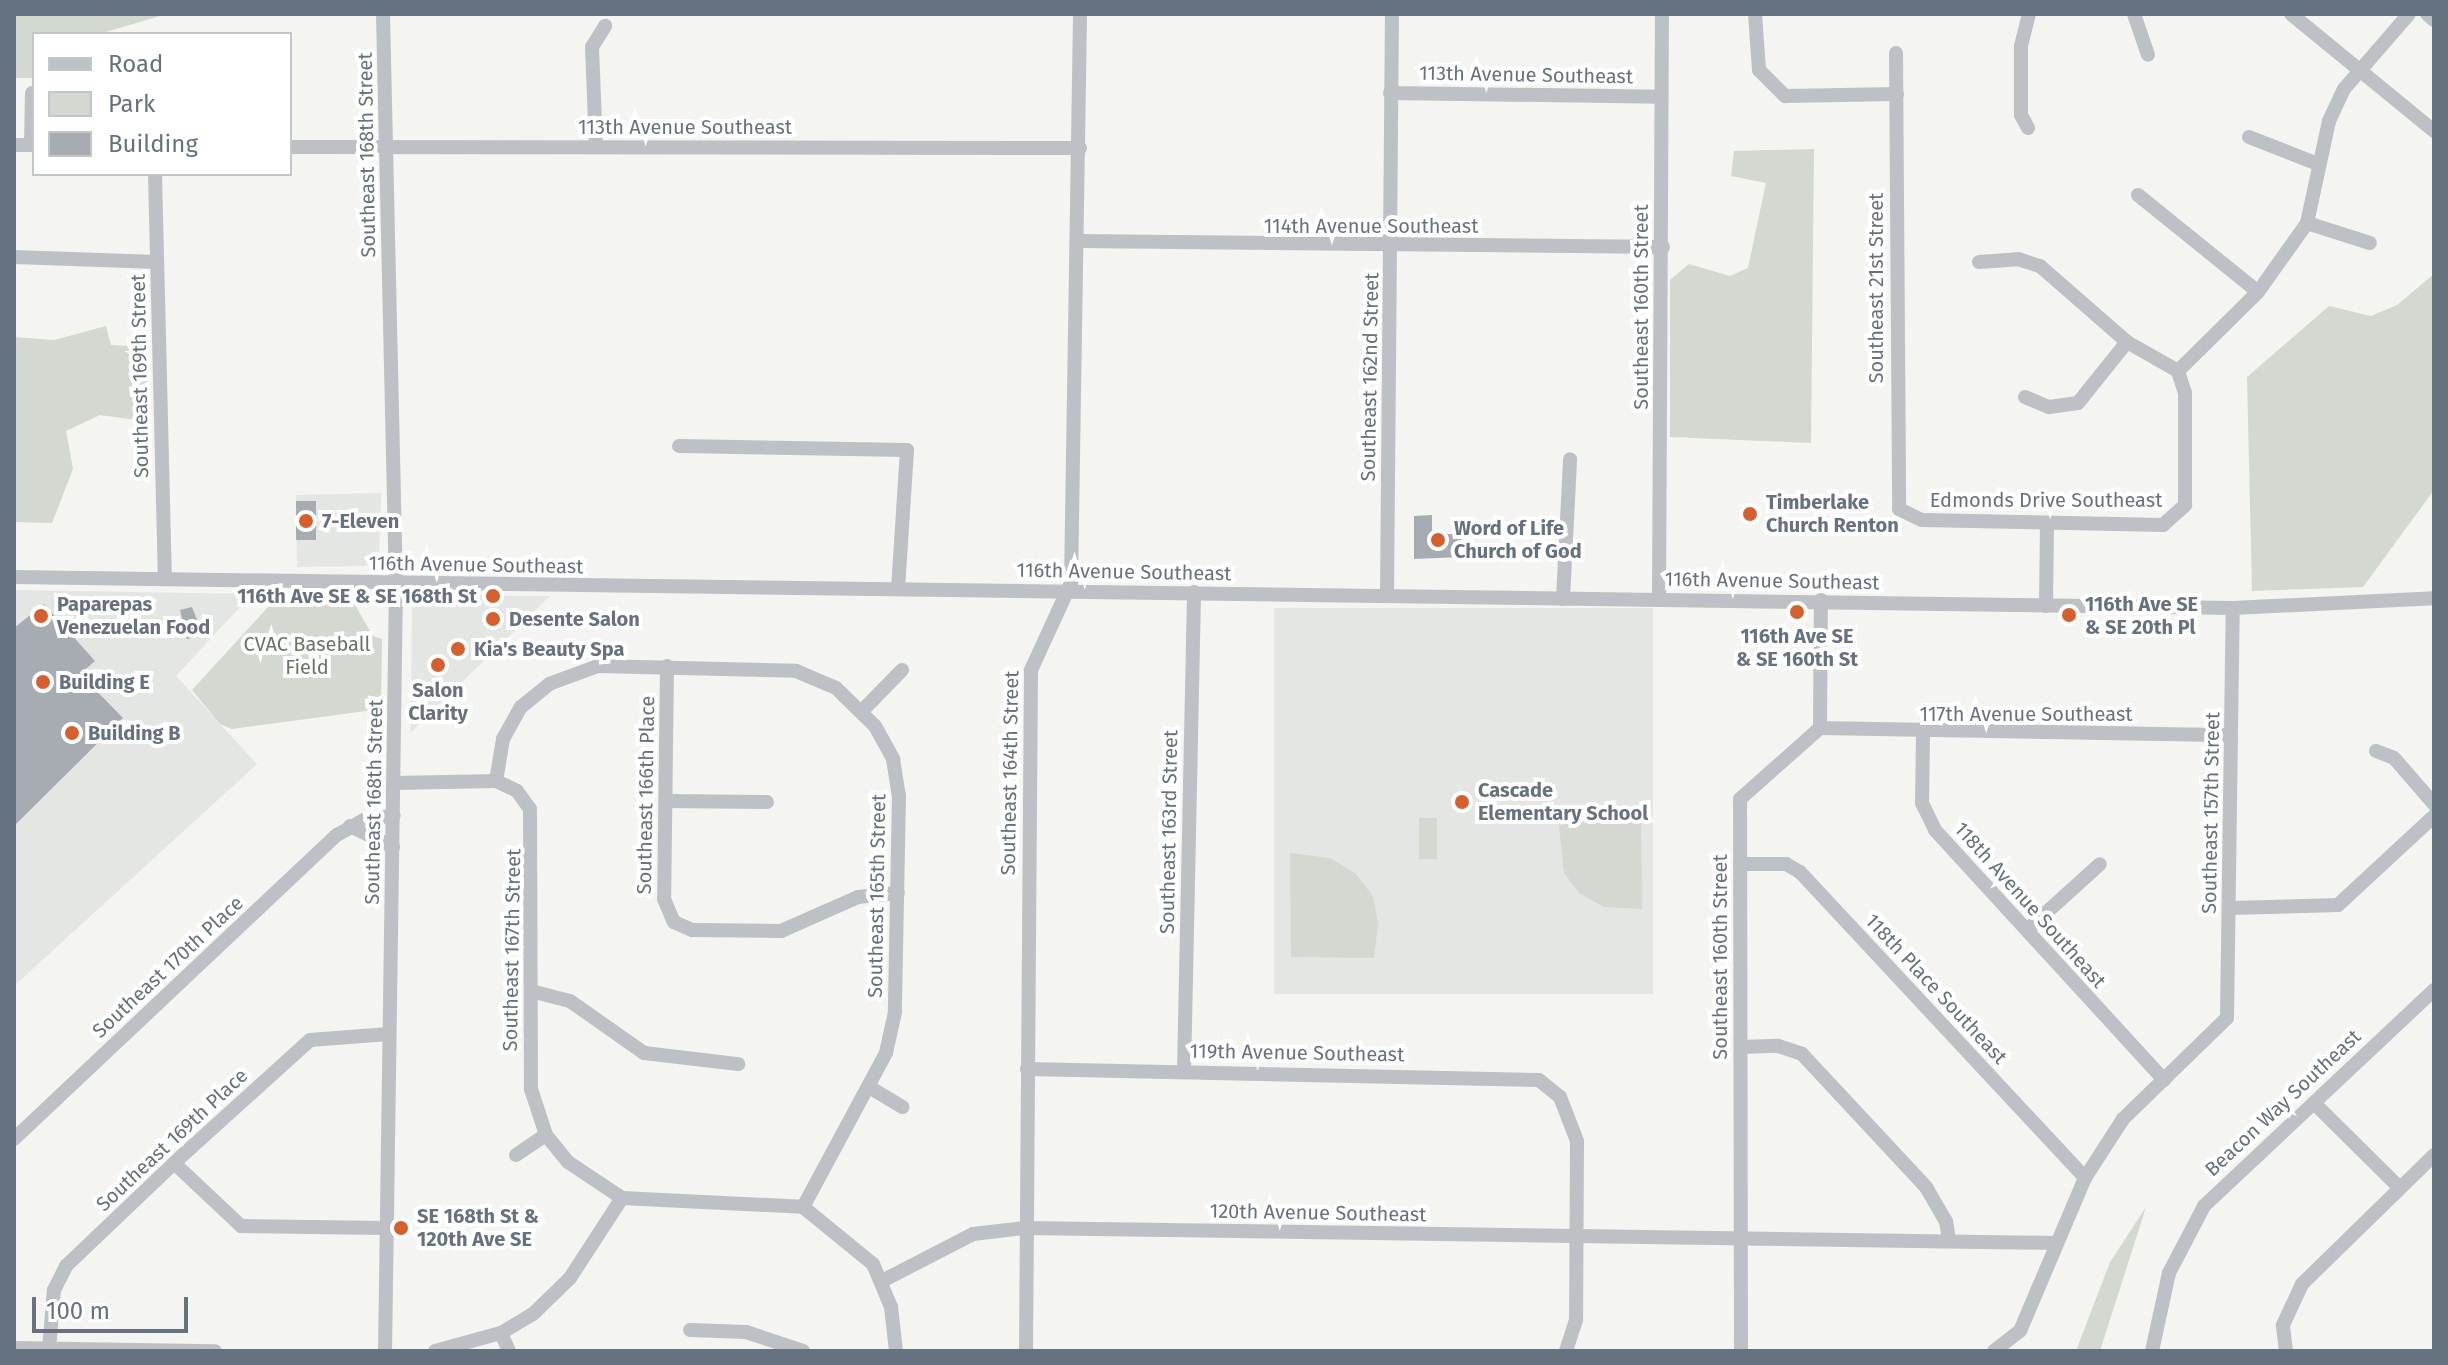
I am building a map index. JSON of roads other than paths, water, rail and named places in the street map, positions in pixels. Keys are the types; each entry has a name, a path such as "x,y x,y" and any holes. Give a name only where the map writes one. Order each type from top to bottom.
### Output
{"street":[{"name":"Southeast 168th Street","path":"383,14 396,585 385,1351"},
{"name":"Southeast 164th Street","path":"1026,1351 1024,1228 1031,670 1069,592 1079,241 1080,14"},
{"name":"Southeast 162nd Street","path":"1387,596 1392,14"},
{"name":"Southeast 160th Street","path":"1659,599 1662,14"},
{"path":"1755,14 1754,54 1770,85 1794,96 1897,94"},
{"path":"2028,128 2021,115 2021,46 2029,14"},
{"path":"2134,14 2148,55"},
{"path":"2291,14 2434,131"},
{"path":"1979,262 2018,259 2040,266 2127,342 2178,371 2258,292 2307,223 2329,121 2361,70 2409,14"},
{"path":"2427,14 2434,20"},
{"path":"596,147 591,61 605,26"},
{"name":"Southeast 21st Street","path":"1896,53 1895,498 1910,516"},
{"path":"14,145 32,145 32,93"},
{"name":"113th Avenue Southeast","path":"1390,93 1661,97"},
{"path":"2249,137 2318,164"},
{"name":"113th Avenue Southeast","path":"292,147 1080,148"},
{"name":"Southeast 169th Street","path":"155,176 165,578"},
{"path":"2138,195 2258,292"},
{"path":"2307,223 2370,243"},
{"name":"114th Avenue Southeast","path":"1079,241 1392,247 1663,247"},
{"path":"14,257 157,262"},
{"path":"2025,397 2049,407 2078,403 2127,342"},
{"name":"Edmonds Drive Southeast","path":"1910,516 2047,524 2163,525 2180,515 2185,393 2178,371"},
{"path":"679,446 907,450 898,589"},
{"path":"1563,599 1570,459"},
{"path":"2046,606 2047,524"},
{"name":"116th Avenue Southeast","path":"14,577 396,585 1194,592 2233,608 2434,598"},
{"name":"Southeast 163rd Street","path":"1184,1072 1194,592"},
{"path":"1820,728 1821,600"},
{"name":"Southeast 157th Street","path":"2164,1080 2227,1018 2233,608"},
{"name":"Southeast 165th Street","path":"496,781 510,723 549,684 598,666 796,671 836,688 863,710 884,740 897,777 895,1012 869,1087 803,1207"},
{"name":"Southeast 166th Place","path":"667,666 664,899 674,922 692,930 781,931 858,897 898,893"},
{"path":"863,710 902,670"},
{"name":"Southeast 160th Street","path":"1741,1351 1740,799 1820,728"},
{"name":"117th Avenue Southeast","path":"1820,728 1923,734 2231,735"},
{"name":"118th Avenue Southeast","path":"1923,734 1928,819 2164,1080"},
{"path":"2376,751 2394,758 2434,804"},
{"path":"395,783 496,781"},
{"name":"Southeast 167th Street","path":"496,781 517,791 533,817 531,1089 546,1135 581,1174 622,1198"},
{"path":"666,801 767,802"},
{"name":"Southeast 170th Place","path":"14,1139 350,826 394,815"},
{"path":"2230,908 2338,905 2434,816"},
{"path":"350,826 393,847"},
{"name":"118th Place Southeast","path":"1740,864 1786,864 1800,872 2085,1178"},
{"path":"2027,930 2100,864"},
{"name":"Beacon Way Southeast","path":"2152,1351 2169,1273 2204,1206 2434,990"},
{"path":"531,991 570,1001 644,1053 738,1064"},
{"name":"Southeast 169th Place","path":"49,1349 54,1290 66,1266 174,1163 310,1040 389,1034"},
{"path":"1741,1047 1778,1046 1802,1054 1926,1187 1946,1221 1949,1241"},
{"name":"119th Avenue Southeast","path":"1027,1069 1525,1075 1560,1097 1577,1141 1577,1238"},
{"path":"2001,1348 2029,1314 2085,1178 2123,1119 2164,1080"},
{"path":"869,1087 902,1107"},
{"path":"2314,1103 2399,1187"},
{"path":"516,1155 546,1135"},
{"path":"2286,1351 2283,1325 2302,1284 2434,1155"},
{"path":"174,1163 241,1226 387,1228"},
{"path":"435,1351 501,1333 553,1297 622,1198 803,1207 860,1247 882,1281 896,1351"},
{"name":"120th Avenue Southeast","path":"882,1281 973,1234 1024,1228 2056,1243"},
{"path":"1566,1351 1576,1320 1577,1238"},
{"path":"690,1330 746,1332 803,1351"},
{"path":"501,1333 509,1351"},
{"path":"14,1348 215,1351"}],"place":[{"name":"Timberlake Church Renton","path":"1750,514"},
{"name":"7-Eleven","path":"306,521"},
{"name":"Word of Life Church of God","path":"1438,540"},
{"name":"116th Ave SE & SE 168th St","path":"493,596"},
{"name":"116th Ave SE & SE 160th St","path":"1797,612"},
{"name":"116th Ave SE & SE 20th Pl","path":"2069,615"},
{"name":"Paparepas Venezuelan Food","path":"41,616"},
{"name":"Desente Salon","path":"493,619"},
{"name":"Kia's Beauty Spa","path":"458,649"},
{"name":"Salon Clarity","path":"438,665"},
{"name":"Building E","path":"43,682"},
{"name":"Building B","path":"72,733"},
{"name":"Cascade Elementary School","path":"1462,802"},
{"name":"SE 168th St & 120th Ave SE","path":"401,1228"}],"park label":[{"name":"CVAC Baseball Field","path":"307,656"}]}
